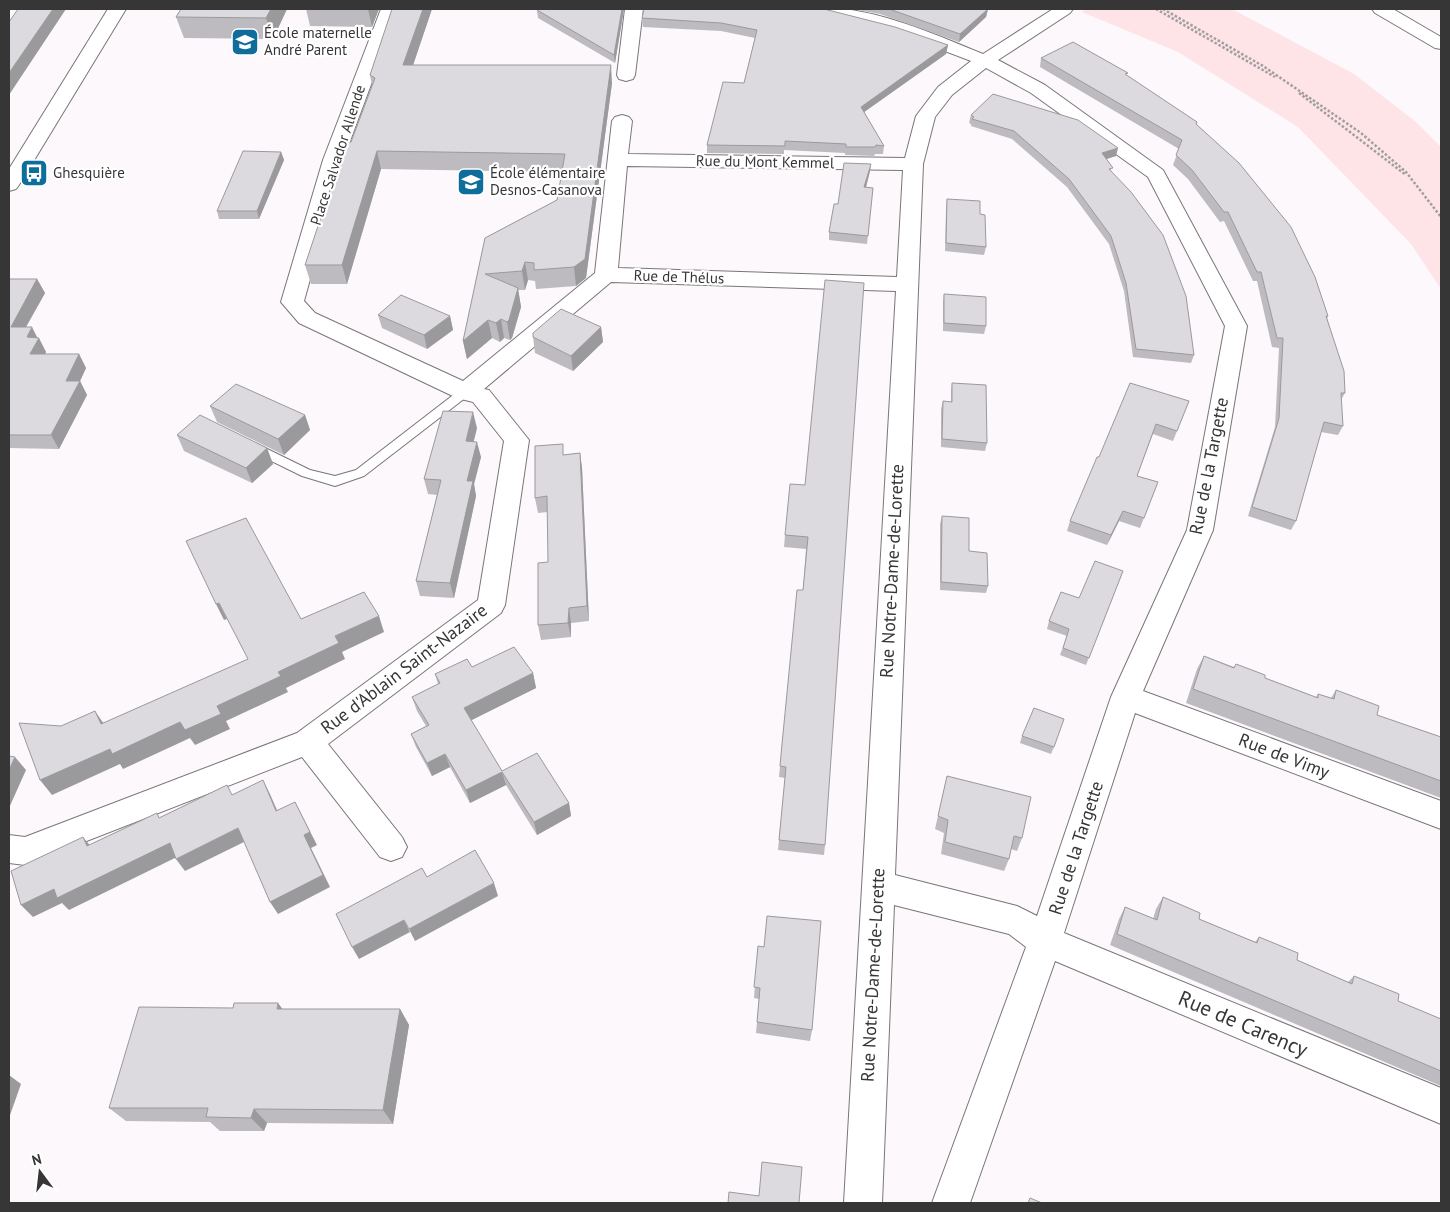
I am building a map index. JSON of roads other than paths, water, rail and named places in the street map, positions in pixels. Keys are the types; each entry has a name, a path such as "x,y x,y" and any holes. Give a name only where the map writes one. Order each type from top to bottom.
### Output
{"street":[{"path":"9,185 117,9"},
{"name":"Place Salvador Allende","path":"292,302 333,160 390,9"},
{"path":"626,75 634,9"},
{"name":"Rue de la Targette","path":"822,9 874,21 929,38 986,62 1038,89 1156,174 1236,326 1200,530 1126,697 1045,941 951,1203"},
{"name":"Rue Notre-Dame-de-Lorette","path":"863,1203 912,164 926,116 945,91 966,73 986,62 1064,9"},
{"path":"1381,9 1441,44"},
{"path":"465,392 606,275 622,121"},
{"name":"Rue du Mont Kemmel","path":"618,160 912,164"},
{"name":"Rue de Thélus","path":"606,275 906,284"},
{"name":"Rue d'Ablain Saint-Nazaire","path":"17,850 308,742 491,605 517,440 481,396 465,392 307,318 292,302"},
{"name":"Rue de Vimy","path":"1126,697 1441,815"},
{"path":"308,742 391,847"},
{"name":"Rue de Carency","path":"878,886 1017,921 1045,941 1441,1106"}],"lane":[{"path":"240,440 306,473 335,481 360,473 465,392"}],"place":[{"name":"École maternelle André Parent","path":"245,42"},
{"name":"Ghesquière","path":"34,173"},
{"name":"École élémentaire Desnos-Casanova","path":"471,182"}]}
